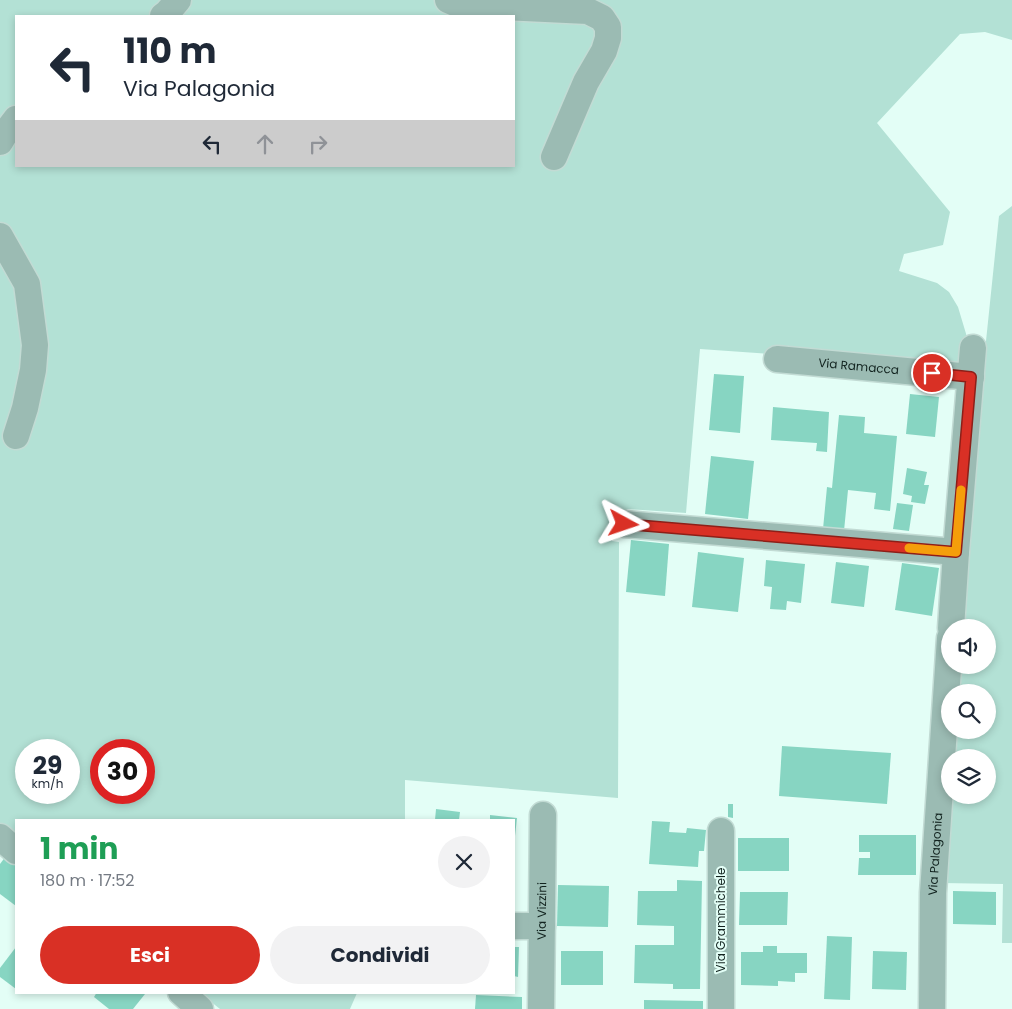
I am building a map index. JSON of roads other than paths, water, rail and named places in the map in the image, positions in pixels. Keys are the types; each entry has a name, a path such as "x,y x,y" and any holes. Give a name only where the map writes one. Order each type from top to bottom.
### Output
{"street":[{"path":"164,15 178,0"},
{"path":"448,0 455,3 483,6 588,10 602,18 608,27 608,38 604,51 586,82 554,157"},
{"path":"0,142 15,120"},
{"path":"0,236 27,284 35,345 33,370 25,408 16,436"},
{"path":"952,619 974,348"},
{"name":"Via Ramacca","path":"777,359 971,377"},
{"path":"624,524 956,552"},
{"name":"Via Palagonia","path":"932,1009 933,893 948,674"},
{"name":"Via Vizzini","path":"541,1009 543,815"},
{"name":"Via Grammichele","path":"721,831 721,1009"},
{"path":"0,837 15,850"},
{"path":"515,926 542,926"},
{"path":"184,994 200,1009"}]}
